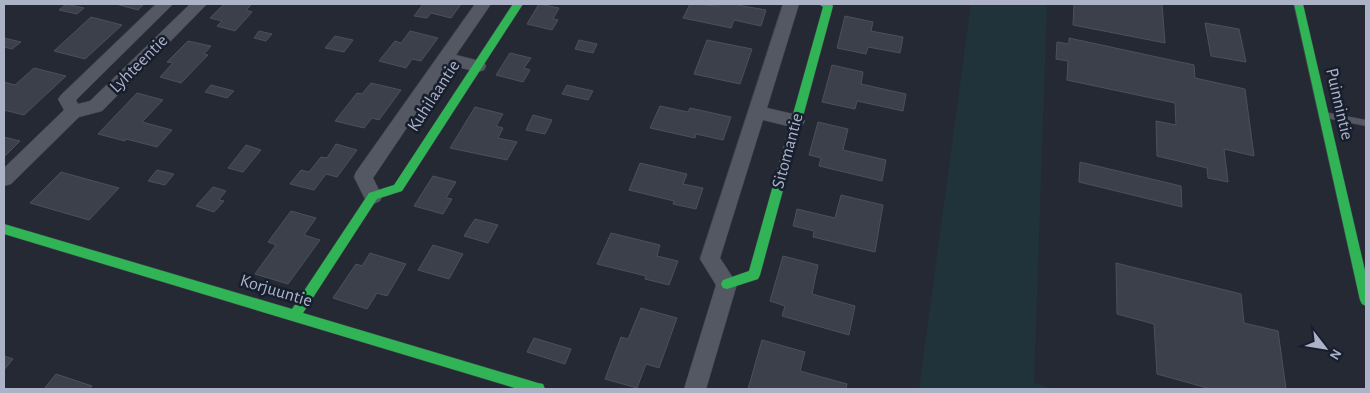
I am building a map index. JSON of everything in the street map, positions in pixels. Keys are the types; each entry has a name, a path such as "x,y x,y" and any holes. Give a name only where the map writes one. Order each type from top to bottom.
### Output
{"street":[{"name":"Lyhteentie","path":"73,112 67,99 165,4"},
{"name":"Lyhteentie","path":"4,179 73,112 96,106 199,4"},
{"name":"Kuhilaantie","path":"483,4 363,177 374,196 398,188 518,4"},
{"path":"694,389 727,284 710,259 791,4"},
{"name":"Sitomantie","path":"727,284 754,274 828,6 823,4"},
{"name":"Puinnintie","path":"1298,4 1323,115 1364,280 1366,300"},
{"path":"445,58 478,66"},
{"path":"756,112 796,121"},
{"path":"295,315 374,196"},
{"name":"Korjuuntie","path":"4,229 538,389"}],"lane":[{"path":"1323,115 1366,123"}],"shaded area":[{"path":"971,4 1047,4 1034,383 1053,389 919,389"}],"building":[{"path":"66,4 84,8 77,14 59,10"},
{"path":"116,4 144,4 138,10"},
{"path":"224,4 252,4 246,10 252,12 235,31 217,26 222,21 210,18"},
{"path":"423,4 461,4 451,18 431,13 427,18 414,16"},
{"path":"539,4 559,8 553,19 558,20 552,30 527,24"},
{"path":"690,4 719,6 720,4 732,4 766,10 761,26 734,20 731,28 683,18"},
{"path":"1074,4 1162,4 1165,43 1073,25"},
{"path":"845,16 873,22 871,31 903,37 900,53 868,47 866,54 837,48"},
{"path":"91,17 122,25 85,59 54,51"},
{"path":"1205,23 1239,29 1246,62 1211,56"},
{"path":"259,31 272,34 266,41 254,38"},
{"path":"410,31 438,38 421,61 412,59 406,68 379,61 395,41 401,43"},
{"path":"335,36 353,40 344,52 325,48"},
{"path":"4,38 21,42 12,49 4,47"},
{"path":"1069,38 1194,65 1195,78 1245,89 1254,156 1224,149 1228,182 1208,178 1207,168 1157,156 1156,121 1176,125 1175,103 1067,80 1068,61 1056,59 1057,42 1069,44"},
{"path":"579,40 597,44 593,53 575,49"},
{"path":"707,40 752,49 740,84 694,74"},
{"path":"188,41 211,46 204,54 208,55 181,83 160,77 173,63 167,62"},
{"path":"510,53 531,58 524,68 530,70 523,82 496,75"},
{"path":"832,65 863,72 861,84 906,94 903,111 857,101 855,109 822,102"},
{"path":"34,68 66,76 24,115 4,110 4,82 15,85"},
{"path":"371,83 401,90 379,120 372,118 364,128 335,121 357,93 362,94"},
{"path":"211,85 234,91 227,98 205,92"},
{"path":"567,85 593,91 588,100 562,94"},
{"path":"137,93 163,100 142,122 172,130 157,147 98,134"},
{"path":"660,106 688,112 690,108 731,117 723,140 696,134 695,138 650,128"},
{"path":"475,107 503,114 496,126 503,128 498,138 517,142 507,160 450,148"},
{"path":"533,115 552,120 545,134 526,130"},
{"path":"818,122 848,129 843,150 886,160 882,181 819,166 821,158 809,155"},
{"path":"4,137 20,141 4,157"},
{"path":"336,144 357,150 337,177 326,174 314,190 290,184 301,170 309,172 321,157 327,158"},
{"path":"246,145 261,150 243,172 228,168"},
{"path":"1080,162 1181,186 1182,207 1079,182"},
{"path":"640,163 687,174 683,184 703,188 696,209 673,204 674,201 629,190"},
{"path":"157,170 174,174 165,185 148,181"},
{"path":"61,172 119,188 89,220 30,203"},
{"path":"433,176 456,182 446,198 452,199 443,214 414,206"},
{"path":"213,187 226,191 219,200 224,201 214,212 196,206"},
{"path":"841,195 883,205 875,252 813,237 814,231 793,226 797,209 835,218"},
{"path":"291,211 316,218 304,235 320,240 288,284 255,274 276,245 268,242"},
{"path":"475,219 498,225 488,243 464,236"},
{"path":"611,233 660,245 657,256 678,261 669,285 645,279 646,276 597,264"},
{"path":"433,245 463,254 449,279 418,270"},
{"path":"370,253 406,264 387,296 377,293 367,309 333,298 356,264 362,266"},
{"path":"783,256 818,265 812,294 855,306 849,335 782,316 785,306 770,301"},
{"path":"1116,263 1241,294 1244,323 1278,331 1286,389 1211,389 1157,374 1154,324 1117,314"},
{"path":"641,308 677,318 659,368 646,364 637,388 605,379 621,337 628,339"},
{"path":"534,338 571,349 565,364 527,352"},
{"path":"762,340 805,352 800,371 847,384 846,389 748,389"},
{"path":"4,356 13,359 4,370"},
{"path":"56,374 92,386 89,389 44,389"}],"traffic: fast":[{"path":"295,315 373,196 398,188 518,4"},
{"path":"727,284 754,275 828,6 823,4"},
{"path":"1298,4 1366,300"},
{"path":"4,229 538,389"}]}
